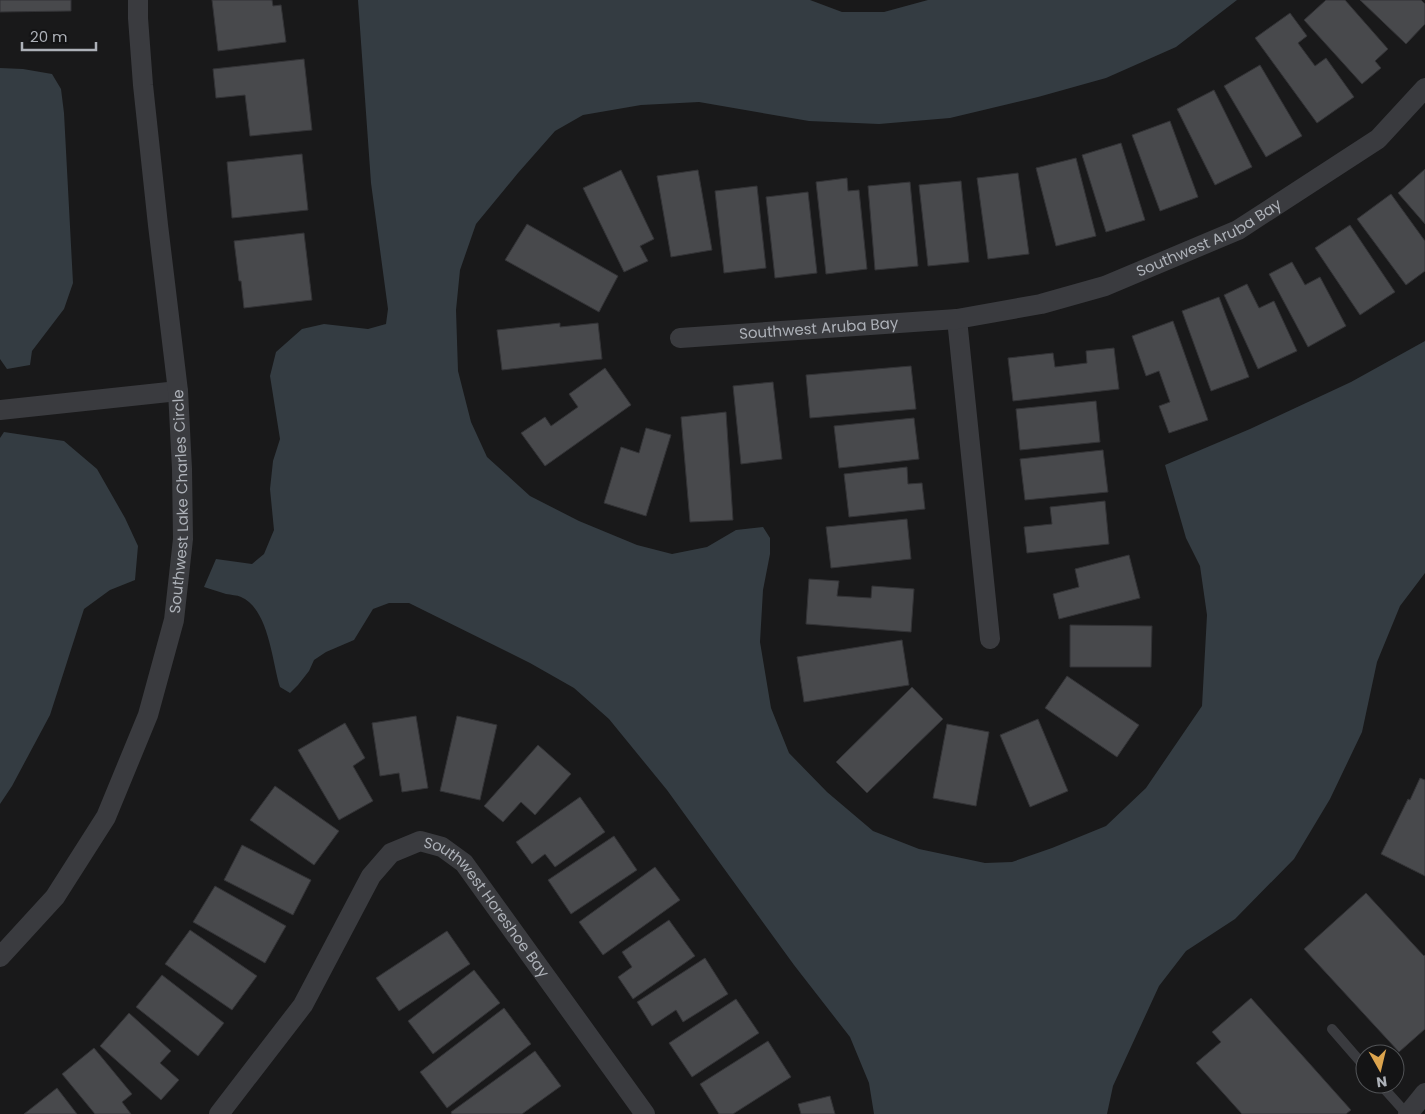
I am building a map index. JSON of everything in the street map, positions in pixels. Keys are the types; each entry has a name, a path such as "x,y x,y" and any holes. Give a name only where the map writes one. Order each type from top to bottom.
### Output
{"street":[{"name":"Southwest Lake Charles Circle","path":"0,957 55,897 106,818 148,715 174,620 183,538 178,391 146,113 138,0"},
{"name":"Southwest Aruba Bay","path":"680,338 957,319 1041,304 1105,286 1238,230 1378,139 1425,88"},
{"path":"957,319 990,639"},
{"path":"0,410 178,391"},
{"name":"Southwest Horeshoe Bay","path":"219,1114 304,1005 370,876 391,853 420,841 442,847 464,863 645,1114"},
{"path":"1407,1114 1425,1093"}],"lane":[{"path":"1332,1029 1355,1055"},
{"path":"1389,1094 1407,1114"}],"shaded area":[{"path":"358,0 810,0 842,12 884,12 928,0 1237,0 1176,47 1106,78 1038,97 950,118 879,124 809,121 699,102 641,105 583,115 555,131 476,224 460,270 456,310 458,371 471,422 487,457 530,496 579,521 637,545 672,554 707,547 736,530 763,527 770,538 770,554 763,590 760,642 771,708 789,753 827,792 873,831 919,849 985,863 1012,862 1106,826 1146,788 1202,706 1207,615 1200,566 1186,538 1165,465 1250,429 1351,382 1425,341 1425,573 1400,606 1377,662 1362,732 1330,799 1294,859 1235,919 1186,951 1159,986 1113,1086 1107,1114 874,1114 869,1083 850,1037 794,965 667,790 609,719 574,688 530,663 409,603 389,603 373,609 354,640 326,652 314,660 309,671 290,693 280,687 264,624 250,603 239,596 204,587 216,559 252,564 264,554 274,530 270,489 273,461 280,439 270,376 276,352 302,329 324,324 368,329 386,324 388,309 371,183"},
{"path":"0,68 23,69 52,74 61,89 64,113 73,283 64,309 32,351 30,365 7,369 0,359"},
{"path":"4,432 64,441 97,469 125,518 138,546 135,580 110,590 84,609 50,715 12,786 0,804 0,438"}],"building":[{"path":"0,0 71,0 71,11 0,12"},
{"path":"212,0 272,0 273,6 281,5 286,42 218,51"},
{"path":"1326,0 1345,0 1388,49 1375,61 1381,68 1362,84 1304,20"},
{"path":"1360,0 1421,0 1425,4 1425,24 1406,44"},
{"path":"1290,13 1307,36 1298,43 1315,66 1326,58 1354,97 1317,123 1255,38"},
{"path":"304,59 312,130 250,136 245,95 216,98 213,69"},
{"path":"1260,65 1302,136 1266,157 1224,86"},
{"path":"1214,90 1252,167 1215,185 1177,109"},
{"path":"1170,121 1198,197 1160,211 1132,135"},
{"path":"1121,143 1145,220 1106,232 1082,155"},
{"path":"302,154 308,210 232,218 227,162"},
{"path":"1076,158 1096,236 1056,246 1036,168"},
{"path":"1425,169 1425,224 1398,193"},
{"path":"621,170 654,239 640,246 648,261 624,272 583,188"},
{"path":"698,170 712,250 671,257 657,176"},
{"path":"1018,173 1029,254 988,259 977,178"},
{"path":"847,178 848,191 859,190 867,269 826,274 816,182"},
{"path":"961,181 969,262 928,266 919,185"},
{"path":"910,182 918,266 875,270 868,186"},
{"path":"757,186 766,268 724,273 715,191"},
{"path":"808,192 817,273 775,278 766,197"},
{"path":"1391,194 1425,241 1425,271 1406,285 1357,219"},
{"path":"527,224 618,276 599,312 505,260"},
{"path":"1350,225 1395,292 1360,315 1315,248"},
{"path":"304,233 312,300 244,308 234,241"},
{"path":"1292,262 1305,285 1320,277 1346,326 1308,347 1269,274"},
{"path":"1247,284 1259,308 1274,301 1297,351 1258,369 1224,295"},
{"path":"1219,297 1249,377 1211,391 1182,311"},
{"path":"1173,321 1208,420 1169,433 1159,406 1170,402 1159,371 1146,376 1132,336"},
{"path":"560,323 560,327 598,323 602,359 502,370 497,330"},
{"path":"1114,348 1119,389 1013,401 1008,358 1053,353 1055,367 1087,363 1086,351"},
{"path":"911,366 916,409 810,418 806,375"},
{"path":"605,368 631,405 545,466 521,433 545,417 551,426 578,407 569,394"},
{"path":"773,382 782,459 741,464 733,386"},
{"path":"1096,401 1100,442 1020,450 1016,409"},
{"path":"726,412 733,520 690,522 681,417"},
{"path":"914,418 919,459 839,468 834,426"},
{"path":"646,428 671,435 646,516 604,503 621,447 639,453"},
{"path":"1103,450 1108,492 1025,500 1020,459"},
{"path":"907,467 908,484 922,483 925,509 849,517 844,474"},
{"path":"1105,501 1109,544 1027,553 1024,527 1052,524 1050,507"},
{"path":"907,519 911,559 831,568 826,527"},
{"path":"1129,555 1140,598 1059,619 1053,594 1079,587 1075,569"},
{"path":"809,579 839,581 837,596 871,598 872,586 914,589 911,632 806,624"},
{"path":"1070,625 1152,626 1151,667 1070,667"},
{"path":"902,640 909,685 804,702 797,657"},
{"path":"1067,676 1139,725 1117,757 1045,708"},
{"path":"912,687 943,719 867,793 836,762"},
{"path":"416,716 428,788 402,792 399,773 380,776 372,723"},
{"path":"457,716 497,725 480,800 440,791"},
{"path":"1038,719 1068,791 1030,807 1000,735"},
{"path":"345,723 365,758 353,766 373,801 339,820 298,750"},
{"path":"947,724 989,732 976,806 933,798"},
{"path":"538,745 571,774 535,815 521,802 503,822 484,806"},
{"path":"1420,778 1425,780 1425,876 1381,854"},
{"path":"275,786 339,831 314,865 250,820"},
{"path":"580,797 605,832 555,867 545,854 532,864 516,842"},
{"path":"614,836 637,870 571,914 548,880"},
{"path":"242,845 311,880 293,915 224,880"},
{"path":"655,867 680,900 603,955 579,922"},
{"path":"215,886 286,926 265,963 193,922"},
{"path":"1366,893 1425,955 1425,1029 1405,1047 1405,1044 1392,1044 1304,949"},
{"path":"669,920 695,956 633,999 618,977 632,967 622,952"},
{"path":"190,930 257,976 232,1010 165,964"},
{"path":"447,931 470,964 399,1011 376,978"},
{"path":"705,958 728,994 683,1022 676,1010 652,1026 637,1002"},
{"path":"474,970 500,1003 433,1054 408,1021"},
{"path":"162,975 224,1023 198,1056 136,1007"},
{"path":"1251,998 1351,1110 1346,1114 1242,1114 1196,1063 1221,1042 1212,1032"},
{"path":"736,999 759,1033 692,1077 669,1043"},
{"path":"504,1008 531,1044 447,1108 420,1072"},
{"path":"129,1013 171,1051 160,1063 179,1080 161,1100 100,1046"},
{"path":"768,1041 791,1077 733,1114 719,1114 700,1084"},
{"path":"94,1048 132,1094 122,1102 131,1114 95,1114 62,1074"},
{"path":"535,1051 561,1086 522,1114 452,1114 451,1112"},
{"path":"57,1088 77,1114 24,1114"},
{"path":"830,1096 835,1114 801,1114 798,1104"}]}
